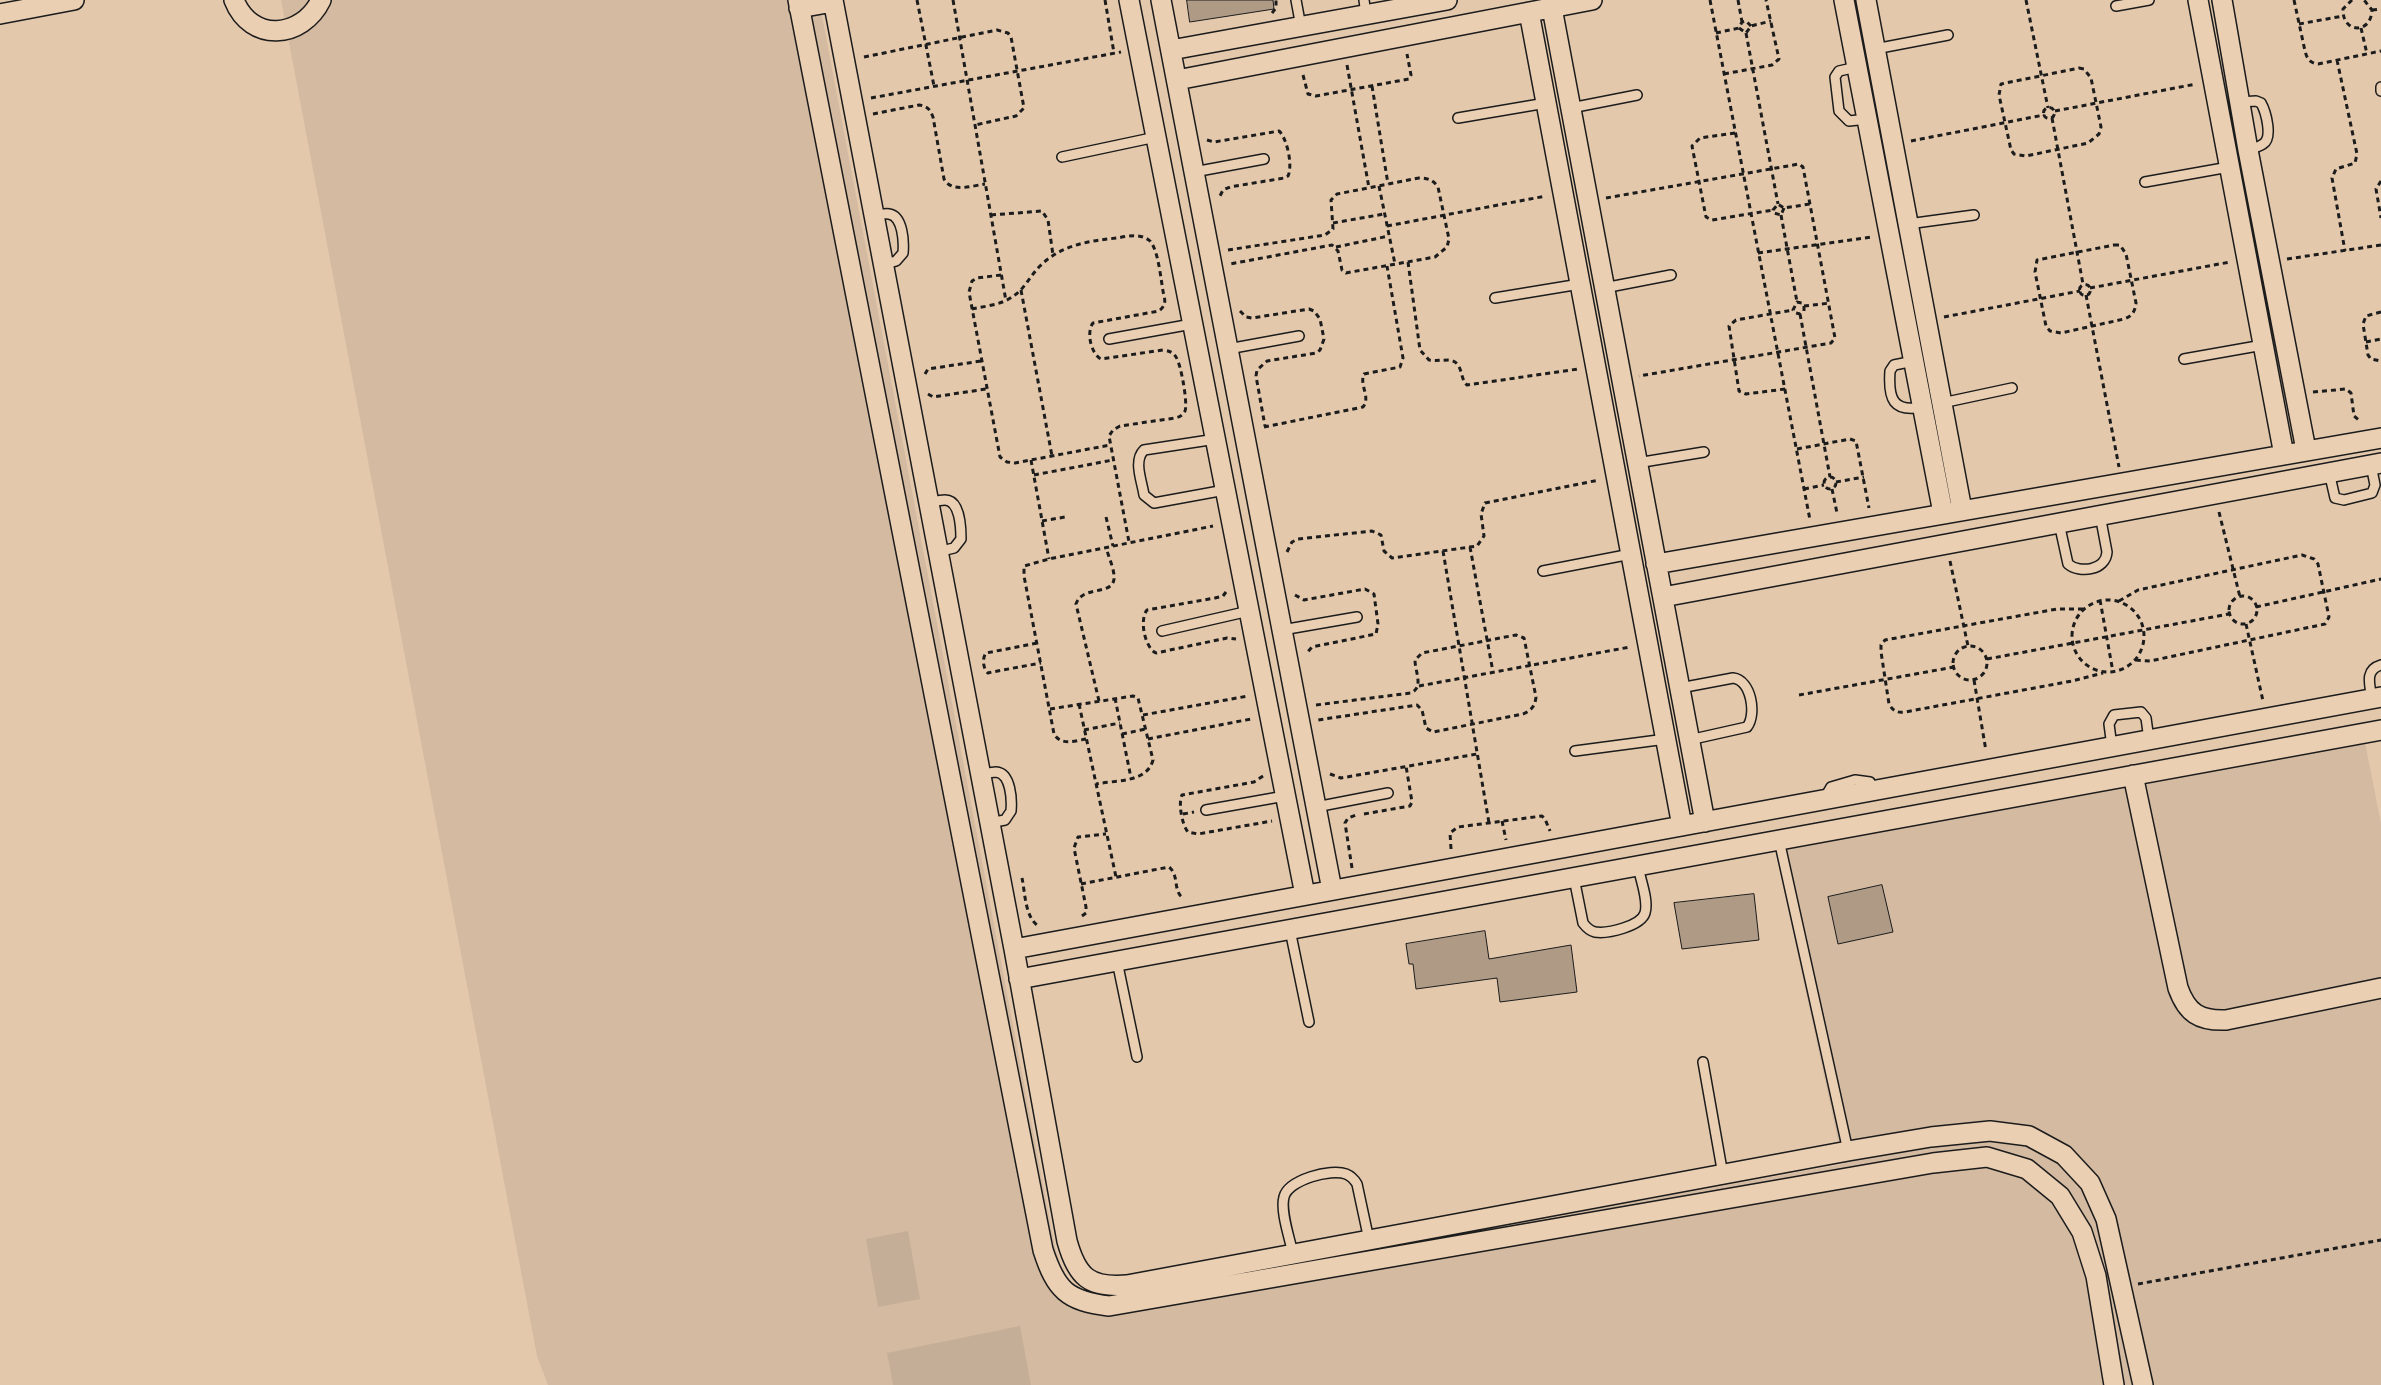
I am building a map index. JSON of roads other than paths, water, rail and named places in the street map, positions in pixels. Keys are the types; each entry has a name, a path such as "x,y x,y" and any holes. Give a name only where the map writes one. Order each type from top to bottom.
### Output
{"street":[{"path":"0,14 74,0"},
{"path":"234,0 238,9 248,20 260,28 274,31 289,30 302,24 313,14 321,0"},
{"path":"1129,0 1305,895"},
{"path":"1161,0 1332,890"},
{"path":"1171,50 1301,27 1365,8 1447,0"},
{"path":"1177,80 1592,0"},
{"path":"1844,0 1923,407 1952,511"},
{"path":"1866,0 1942,403 1952,511"},
{"path":"2198,0 2284,455"},
{"path":"2222,0 2248,150 2306,450"},
{"path":"2114,1385 2096,1276 2082,1232 2060,1196 2027,1169 1987,1157 1924,1165 1109,1306 1085,1304 1064,1291 1050,1271 1043,1250 798,4 833,1 1014,949 1067,1241 1072,1261 1086,1278 1105,1287 1127,1285 1848,1151 1931,1137 1990,1131 2029,1136 2064,1154 2090,1183 2106,1219 2143,1385"},
{"path":"1552,8 1704,822"},
{"path":"1529,12 1682,826"},
{"path":"1656,564 1952,511 2381,438"},
{"path":"1662,597 2376,464"},
{"path":"920,625 950,619"},
{"path":"1014,949 2377,698"},
{"path":"1019,979 2133,775 2380,735"},
{"path":"2133,775 2178,988 2183,1003 2195,1014 2210,1021 2226,1020 2381,988"},
{"path":"1508,1214 1512,1236"}],"lane":[{"path":"1296,0 1301,27"},
{"path":"2116,6 2150,0"},
{"path":"1875,49 1948,35"},
{"path":"1857,67 1839,71 1834,77 1839,111 1849,121 1867,119"},
{"path":"1570,108 1637,95"},
{"path":"1458,118 1546,102"},
{"path":"1062,156 1156,137"},
{"path":"1194,172 1264,159"},
{"path":"2145,182 2230,167"},
{"path":"1908,224 1974,215"},
{"path":"1604,288 1671,275"},
{"path":"1495,298 1580,284"},
{"path":"1109,339 1192,324"},
{"path":"1228,348 1300,336"},
{"path":"2184,359 2263,345"},
{"path":"1914,361 1894,365 1890,371 1893,400 1896,406 1903,409 1923,407"},
{"path":"1942,403 2012,388"},
{"path":"1216,439 1144,450 1139,455 1138,461 1144,495 1154,503 1225,490"},
{"path":"1637,463 1704,452"},
{"path":"2329,472 2335,498 2344,500 2372,493 2375,485 2376,464"},
{"path":"928,503 945,500 950,502 957,510 961,533 958,544 954,548 937,552"},
{"path":"2059,523 2068,564 2079,570 2099,566 2107,558 2100,515"},
{"path":"1543,571 1631,554"},
{"path":"1162,631 1249,611"},
{"path":"1282,630 1357,617"},
{"path":"2377,698 2369,674 2372,669 2381,665"},
{"path":"1680,688 1733,678 1739,679 1747,688 1752,714 1752,722 1747,727 1690,740"},
{"path":"2112,747 2109,720 2114,715 2141,712 2146,718 2148,740"},
{"path":"1575,752 1666,739"},
{"path":"980,775 996,772 1001,774 1008,782 1012,811 1004,820 989,823"},
{"path":"1316,807 1388,793"},
{"path":"1206,810 1285,796"},
{"path":"1779,840 1848,1151"},
{"path":"1574,878 1583,923 1588,928 1602,932 1634,925 1640,921 1645,905 1638,866"},
{"path":"1290,930 1309,1022"},
{"path":"1117,961 1137,1057"},
{"path":"1703,1062 1723,1174"},
{"path":"1293,1254 1282,1205 1284,1195 1289,1186 1297,1181 1336,1173 1344,1173 1352,1177 1357,1184 1369,1240"}]}
